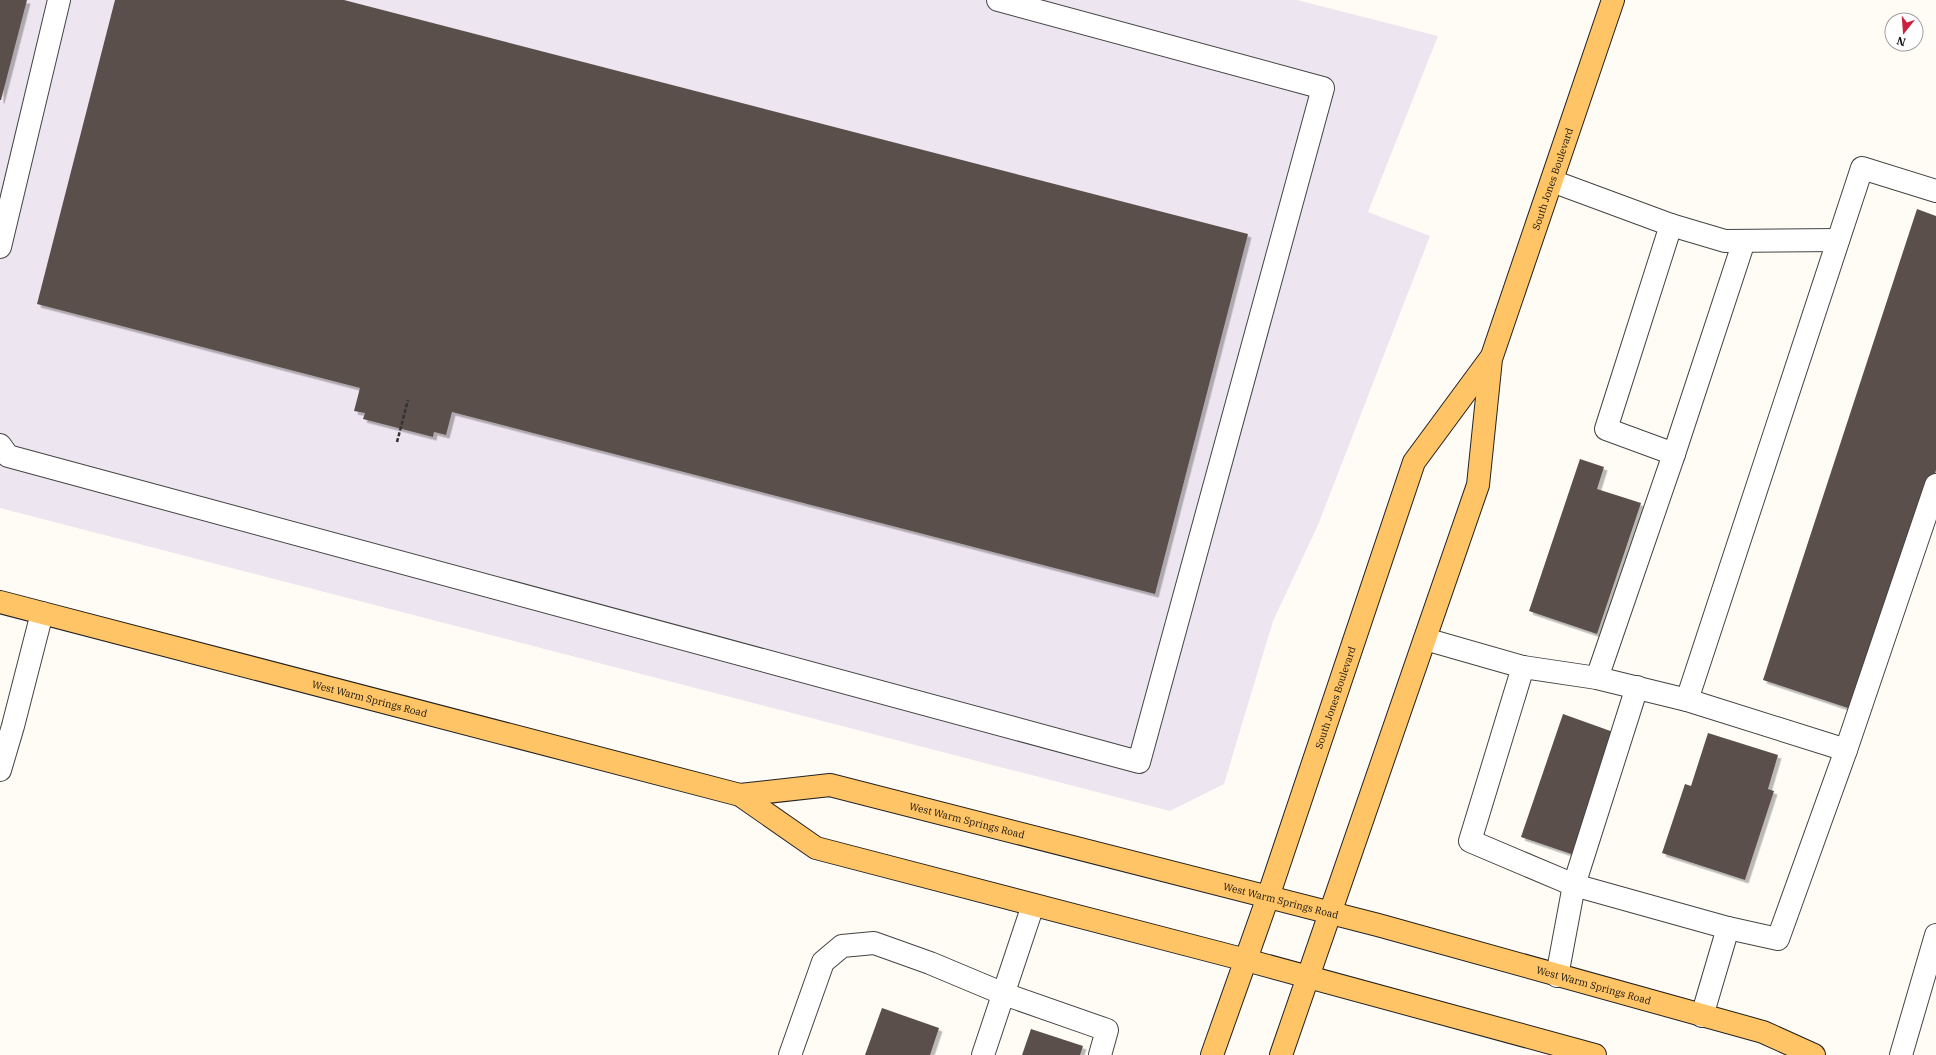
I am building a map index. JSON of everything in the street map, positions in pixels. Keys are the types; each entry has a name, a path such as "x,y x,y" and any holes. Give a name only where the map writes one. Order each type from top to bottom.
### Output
{"main road":[{"name":"South Jones Boulevard","path":"1282,1055 1478,485 1491,358 1613,0"},
{"name":"South Jones Boulevard","path":"1212,1055 1268,896 1414,462 1491,358"},
{"name":"West Warm Springs Road","path":"0,602 740,795 816,848 1246,960 1595,1055"},
{"name":"West Warm Springs Road","path":"740,795 830,785 1331,912 1763,1032 1814,1055"}],"street":[{"path":"0,247 59,0"},
{"path":"0,445 8,456 1139,762 1323,88 998,0"},
{"path":"1687,700 1862,168 1936,191"},
{"path":"1552,180 1671,225 1726,241 1838,240"},
{"path":"1671,225 1606,429 1674,454"},
{"path":"1597,678 1674,454 1744,241"},
{"path":"1523,667 1470,841 1574,884 1728,928 1778,938 1846,750 1936,485"},
{"path":"0,770 42,613"},
{"path":"1425,639 1523,667 1597,678 1687,700 1846,750"},
{"path":"1558,976 1574,884 1637,688"},
{"path":"983,1055 1033,905"},
{"path":"1702,1016 1728,928"},
{"path":"1901,1055 1936,935"},
{"path":"790,1055 823,962 842,946 874,943 930,963 1004,994 1107,1030 1100,1055"}],"path":[{"path":"397,442 408,400"}],"shaded area":[{"path":"0,0 1297,0 1438,36 1368,212 1430,236 1318,525 1273,621 1224,784 1170,811 0,508"}],"building":[{"path":"0,0 27,0 1,100 0,100"},
{"path":"115,0 344,0 1248,234 1155,594 452,412 446,435 434,432 433,437 363,419 365,413 354,411 360,388 37,304"},
{"path":"1917,209 1936,216 1936,470 1857,711 1763,680"},
{"path":"1580,459 1604,467 1597,489 1641,503 1597,634 1529,611"},
{"path":"1563,714 1616,733 1574,855 1521,837"},
{"path":"1708,733 1778,755 1768,789 1774,791 1745,880 1662,853 1685,784 1691,786"},
{"path":"882,1008 939,1028 930,1055 865,1055"},
{"path":"1031,1029 1083,1046 1080,1055 1022,1055"}]}
